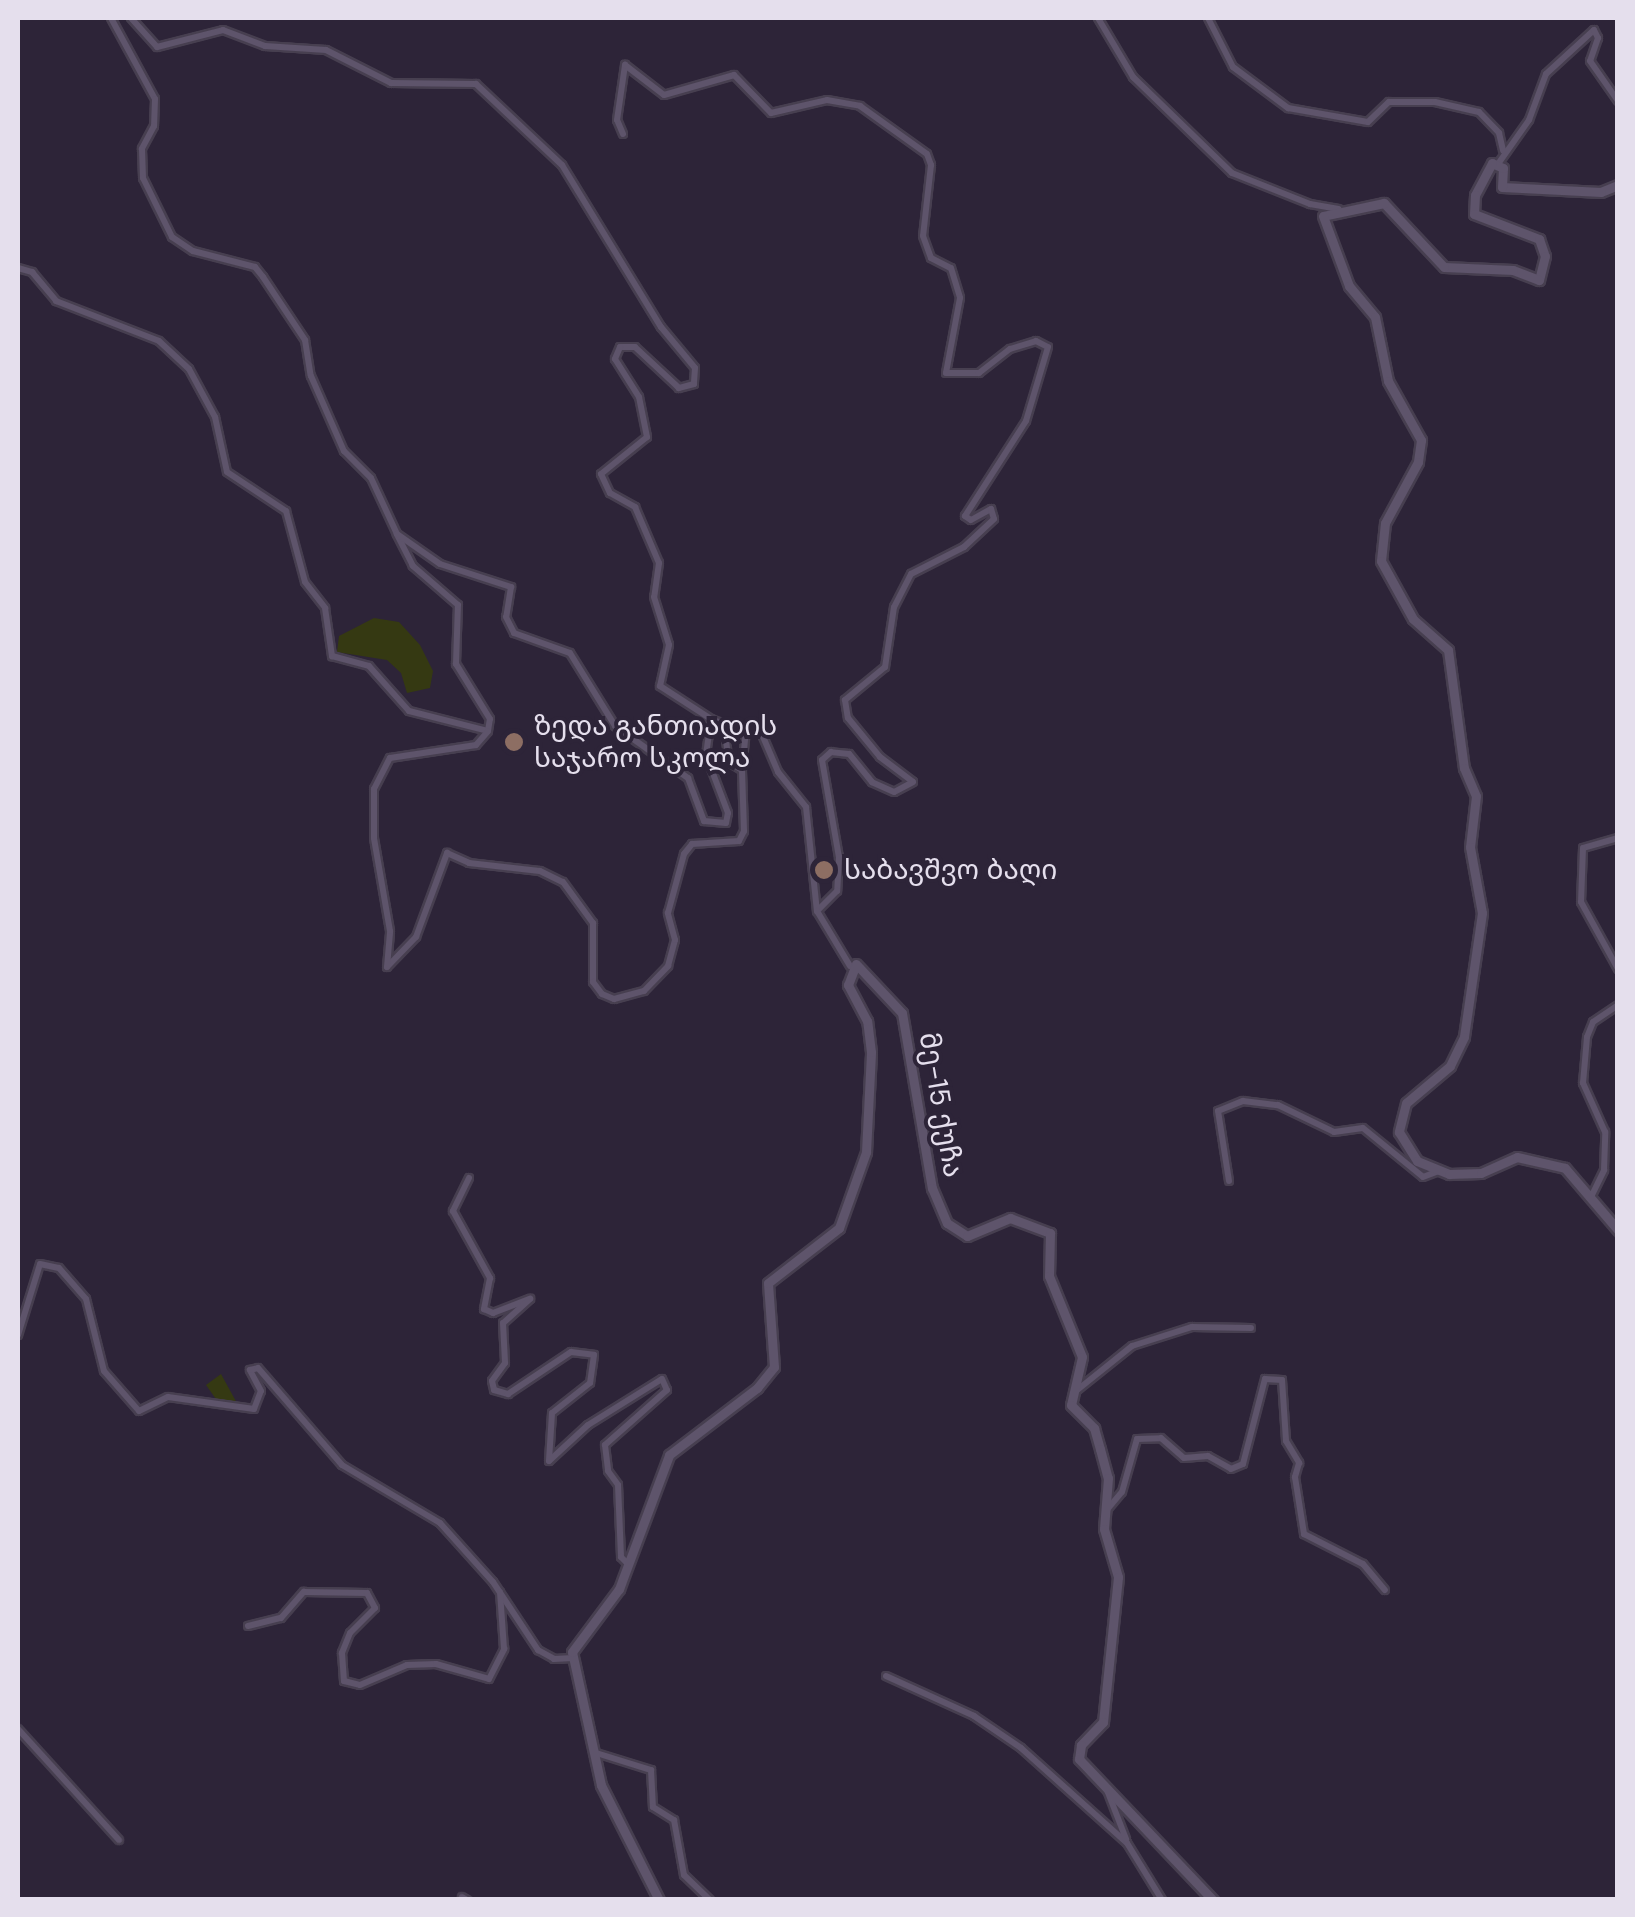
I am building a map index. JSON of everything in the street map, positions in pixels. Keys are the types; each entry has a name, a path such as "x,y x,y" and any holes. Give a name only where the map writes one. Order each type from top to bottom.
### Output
{"street":[{"path":"120,18 112,21 155,100 143,178 172,237 206,256 254,267 264,277 305,340 311,376 344,451 371,478 413,566 458,606 456,664 490,719 488,731 476,745 390,758 374,789 374,838 390,931 387,967 416,937 446,853 469,863 540,870 563,882 593,923 594,982 602,994 614,999 644,991 668,966 675,940 668,913 684,854 692,844 739,841 744,832 742,770 746,730 758,725 778,772 806,807 818,911 850,966 851,996 867,1022 871,1052 860,1175 832,1238 768,1283 774,1367 668,1455 612,1601 573,1647 601,1784 659,1900"},
{"path":"132,18 157,47 223,30 265,46 326,50 392,83 476,84 562,165 660,328 695,368 694,384 679,388 634,347 620,347 615,359 639,397 647,437 600,474 610,493 635,507 658,563 654,596 670,646 660,686 724,724 729,762 742,770"},
{"path":"1098,18 1133,78 1232,173 1310,204 1339,209"},
{"path":"1208,18 1233,66 1288,108 1368,122 1388,102 1409,99 1461,107 1489,122 1503,151"},
{"path":"1618,101 1590,61 1598,38 1594,30 1546,74 1528,120 1503,151 1498,164 1502,187 1601,192 1618,185"},
{"path":"623,134 616,120 625,65 664,95 734,75 777,115 827,100 860,106 927,154 932,165 923,236 931,258 951,268 960,298 946,373 979,373 1010,348 1036,341 1048,348 1026,421 965,516 970,520 990,510 994,519 964,547 911,574 894,607 884,667 845,700 848,718 880,758 913,782 894,792 872,782 849,754 831,752 822,760 839,858 838,892 818,911"},
{"path":"1498,164 1492,163 1475,195 1474,214 1539,240 1545,256 1539,280 1512,270 1444,267 1384,203 1324,214 1324,230 1350,286 1376,317 1388,381 1421,440 1418,462 1385,523 1381,561 1413,619 1448,650 1464,768 1476,796 1470,846 1481,925 1464,1038 1450,1066 1406,1103 1399,1118 1412,1156 1440,1171 1481,1174 1517,1156 1565,1168 1618,1230"},
{"path":"18,268 89,318 159,341 189,369 215,417 227,472 286,511 305,582 326,608 336,660 370,666 409,710 488,731"},
{"path":"397,534 440,564 511,586 506,616 514,633 570,652 615,726 688,778 704,822 716,826 726,823 728,813 706,755 712,719"},
{"path":"1618,838 1583,848 1580,902 1618,968"},
{"name":"მე-15 ქუჩა","path":"850,966 870,972 902,1013 932,1188 947,1223 967,1236 1010,1218 1050,1233 1049,1276 1082,1357 1072,1395"},
{"path":"1592,1195 1604,1170 1605,1132 1583,1083 1588,1037 1593,1022 1618,1005"},
{"path":"1229,1181 1218,1110 1243,1101 1278,1105 1334,1132 1363,1128 1424,1177 1440,1171"},
{"path":"469,1178 453,1210 490,1278 484,1309 493,1313 530,1299 503,1323 505,1363 492,1382 494,1390 508,1394 571,1352 594,1356 590,1383 552,1412 549,1461 588,1426 662,1379 667,1390 606,1445 608,1471 618,1486 621,1557 629,1565"},
{"path":"18,1334 40,1264 59,1268 86,1299 104,1372 140,1411 168,1397 254,1409 261,1391 250,1370 258,1368 342,1464 440,1523 500,1591 538,1650 554,1659 573,1658"},
{"path":"1213,1900 1079,1754 1103,1722 1118,1592 1105,1513 1108,1478 1094,1428 1072,1410 1072,1395 1132,1346 1192,1327 1251,1328"},
{"path":"1105,1513 1122,1492 1137,1440 1161,1438 1184,1458 1208,1456 1231,1469 1243,1464 1265,1379 1282,1380 1304,1534 1363,1564 1385,1590"},
{"path":"248,1626 281,1618 304,1592 367,1593 375,1608 350,1633 342,1653 344,1681 360,1685 407,1665 436,1664 489,1679 504,1649 500,1591"},
{"path":"886,1676 974,1716 1021,1748 1128,1844"},
{"path":"18,1729 119,1840"},
{"path":"592,1752 651,1770 653,1807 674,1820 684,1875 710,1900"},
{"path":"1104,1785 1128,1844 1162,1900"}],"green space":[{"path":"374,618 399,622 420,645 433,671 430,688 407,693 401,673 387,660 337,652 339,636"},
{"path":"221,1374 238,1405 218,1402 206,1385"}],"place":[{"name":"ზედა განთიადის საჯარო სკოლა","path":"514,742"},
{"name":"საბავშვო ბაღი","path":"824,870"}]}
